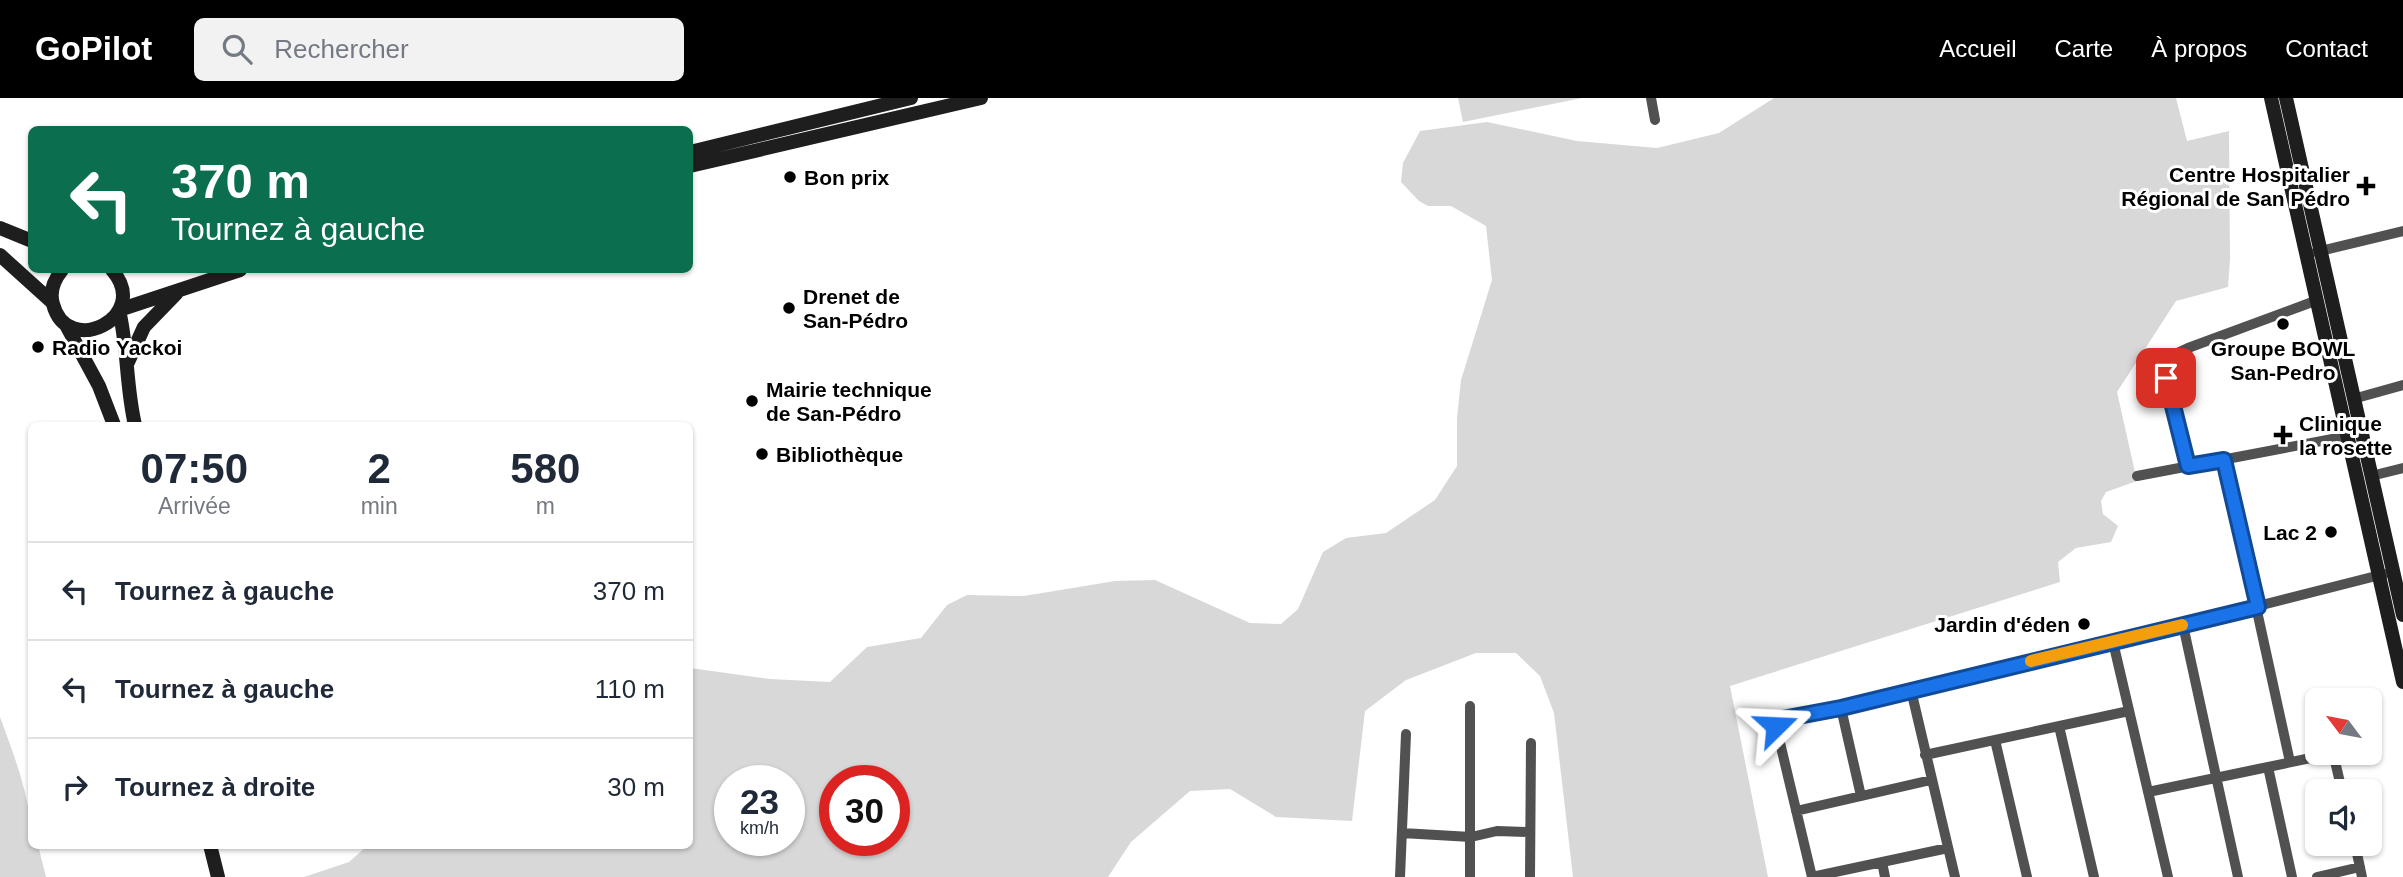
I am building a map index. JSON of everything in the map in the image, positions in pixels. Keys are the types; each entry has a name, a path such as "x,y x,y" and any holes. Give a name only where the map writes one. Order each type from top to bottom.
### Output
{"street":[{"path":"693,151 911,98"},
{"path":"693,165 869,109 981,98"},
{"path":"1651,98 1655,120"},
{"path":"2271,98 2353,399 2371,476 2403,682"},
{"path":"2286,98 2312,253 2315,301 2348,436 2386,573 2403,615"},
{"path":"0,228 28,239"},
{"path":"2312,253 2403,231"},
{"path":"0,255 52,302 99,386 113,422"},
{"path":"52,302 53,283 60,273"},
{"path":"114,273 122,290 119,310 124,330 125,370 134,422"},
{"path":"66,323 78,329 92,330 111,321 119,310 230,273"},
{"path":"125,370 144,327 186,286"},
{"path":"2188,466 2166,378 2166,364 2173,355 2188,348 2315,301"},
{"path":"2353,399 2403,385"},
{"path":"2137,476 2348,436"},
{"path":"2224,460 2290,762"},
{"path":"2371,476 2403,468"},
{"path":"1948,848 1812,877 1776,726 1778,721 2258,607 2386,573"},
{"path":"2183,625 2238,877"},
{"path":"2113,642 2168,877"},
{"path":"1911,690 1955,877"},
{"path":"1470,706 1470,877"},
{"path":"1841,708 1861,796"},
{"path":"1925,755 2129,711"},
{"path":"2059,726 2094,877"},
{"path":"1400,877 1406,734"},
{"path":"1995,740 2027,877"},
{"path":"1530,877 1528,832 1531,743"},
{"path":"2148,792 2333,755 2339,779"},
{"path":"2268,767 2292,877"},
{"path":"1796,811 1931,779"},
{"path":"1402,833 1471,836 1497,831 1528,832"},
{"path":"211,849 218,877"},
{"path":"1882,862 1885,877"},
{"path":"2317,877 2361,872"}],"shaded area":[{"path":"1458,98 1582,98 1463,122"},
{"path":"1774,98 2176,98 2187,141 2229,131 2228,287 2176,301 2117,392 2137,481 2106,492 2101,501 2103,514 2118,526 2111,542 2076,548 2058,562 2060,582 1730,686 1768,877 1573,877 1554,713 1540,676 1516,653 1476,653 1406,680 1365,711 1352,821 1276,817 1230,789 1190,791 1131,842 1108,877 304,877 349,862 364,849 693,849 693,668 770,679 830,682 867,647 921,638 947,605 967,595 1024,596 1115,581 1155,580 1250,623 1281,624 1298,609 1323,552 1346,538 1386,533 1435,500 1457,466 1457,418 1461,380 1492,280 1486,226 1451,206 1428,206 1419,201 1401,182 1403,163 1420,131 1487,122 1577,141 1657,148 1719,133"},
{"path":"0,717 26,796 28,849 39,849 46,877 0,877"}],"slow traffic":[{"path":"2031,661 2182,625"}],"place":[{"name":"Bon prix","path":"790,177"},
{"name":"Centre Hospitalier Régional de San Pédro","path":"2366,186"},
{"name":"Drenet de San-Pédro","path":"789,308"},
{"name":"Groupe BOWL San-Pedro","path":"2283,324"},
{"name":"Radio Yackoi","path":"38,347"},
{"name":"Mairie technique de San-Pédro","path":"752,401"},
{"name":"Clinique la rosette","path":"2283,435"},
{"name":"Bibliothèque","path":"762,454"},
{"name":"Lac 2","path":"2331,532"},
{"name":"Jardin d'éden","path":"2084,624"}],"route":[{"path":"1776,726 1782,719 1841,708 2258,607 2224,460 2188,466 2166,378"}]}
